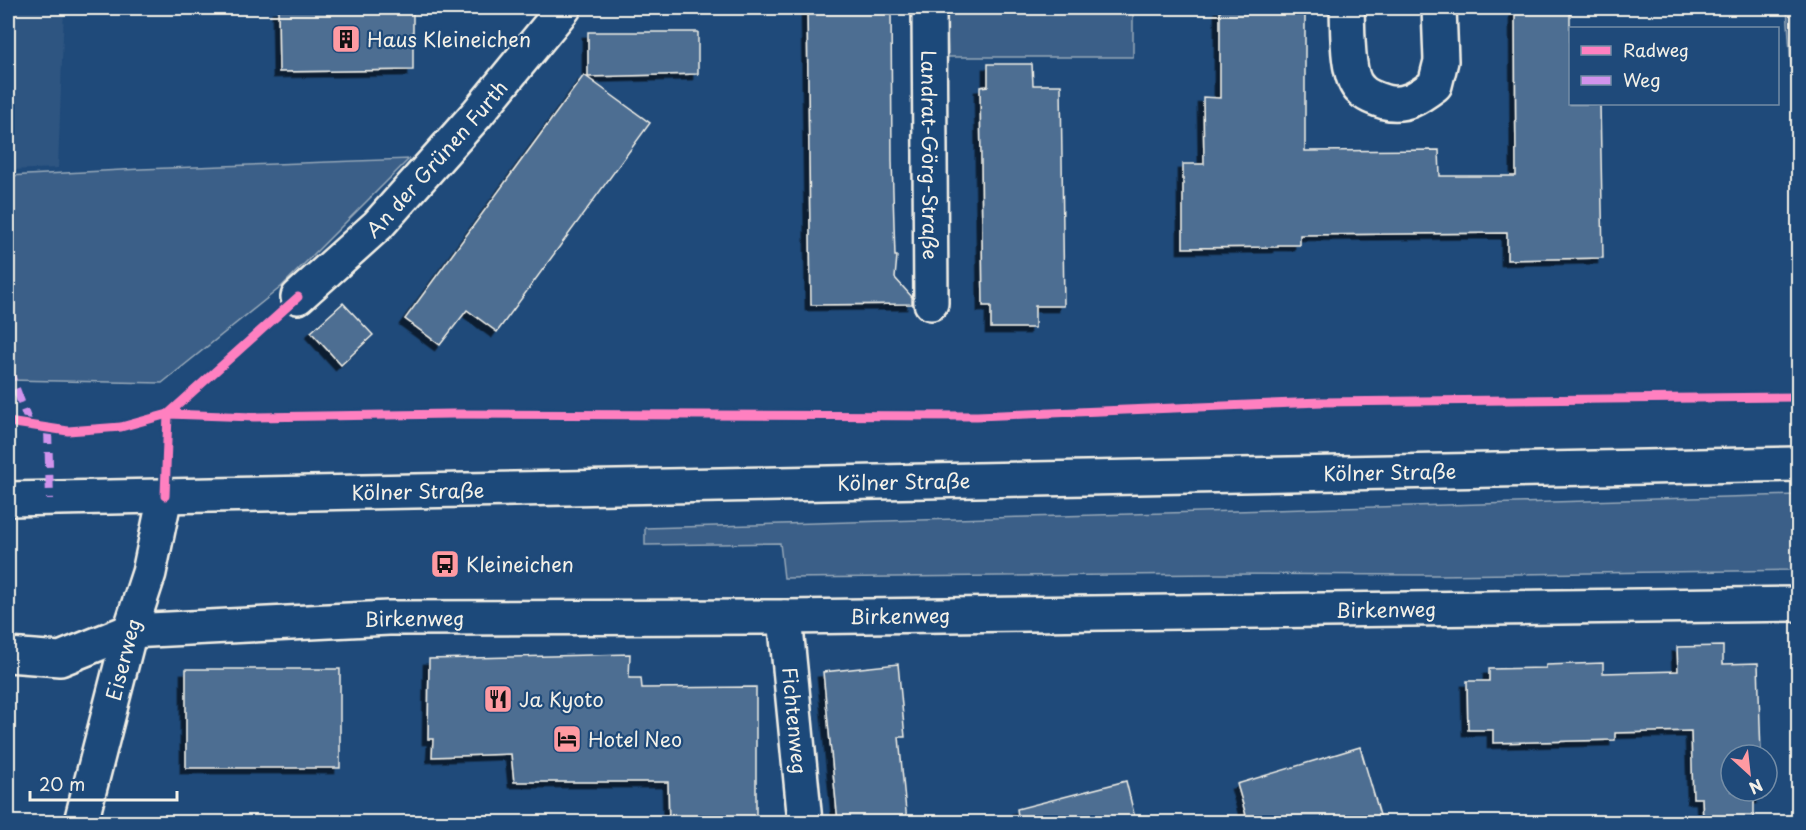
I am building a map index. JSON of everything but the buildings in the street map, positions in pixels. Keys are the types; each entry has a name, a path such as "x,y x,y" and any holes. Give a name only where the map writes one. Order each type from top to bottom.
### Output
{"street":[{"name":"An der Grünen Furth","path":"298,297 378,225 477,114 564,8"},
{"name":"Landrat-Görg-Straße","path":"929,8 931,303"},
{"path":"1347,8 1352,75 1359,89 1373,99 1393,104 1417,99 1435,86 1441,61 1439,8"},
{"name":"Kölner Straße","path":"8,499 1798,464"},
{"name":"Eiserweg","path":"81,822 130,631 149,573 165,496"},
{"name":"Birkenweg","path":"8,655 60,659 130,631 389,618 785,617 1798,604"},
{"name":"Fichtenweg","path":"785,617 805,822"}],"shaded area":[{"path":"8,8 64,8 58,168 8,170"},
{"path":"946,8 1133,8 1133,57 948,57"},
{"path":"1787,8 1798,8 1798,169"},
{"path":"409,159 281,287 162,383 8,380 8,176"},
{"path":"1798,495 1798,570 1437,575 1217,574 784,578 780,543 645,545 645,528"}],"marked path":[{"path":"8,367 30,426"},
{"path":"48,429 50,499"}],"cycle path":[{"path":"165,496 168,414 298,297"},
{"path":"8,422 68,431 121,427 168,414 254,417 453,414 977,416 1321,402 1798,397"}],"place":[{"name":"Haus Kleineichen","path":"346,39"},
{"name":"Kleineichen","path":"445,564"},
{"name":"Ja Kyoto","path":"498,699"},
{"name":"Hotel Neo","path":"567,739"}]}
